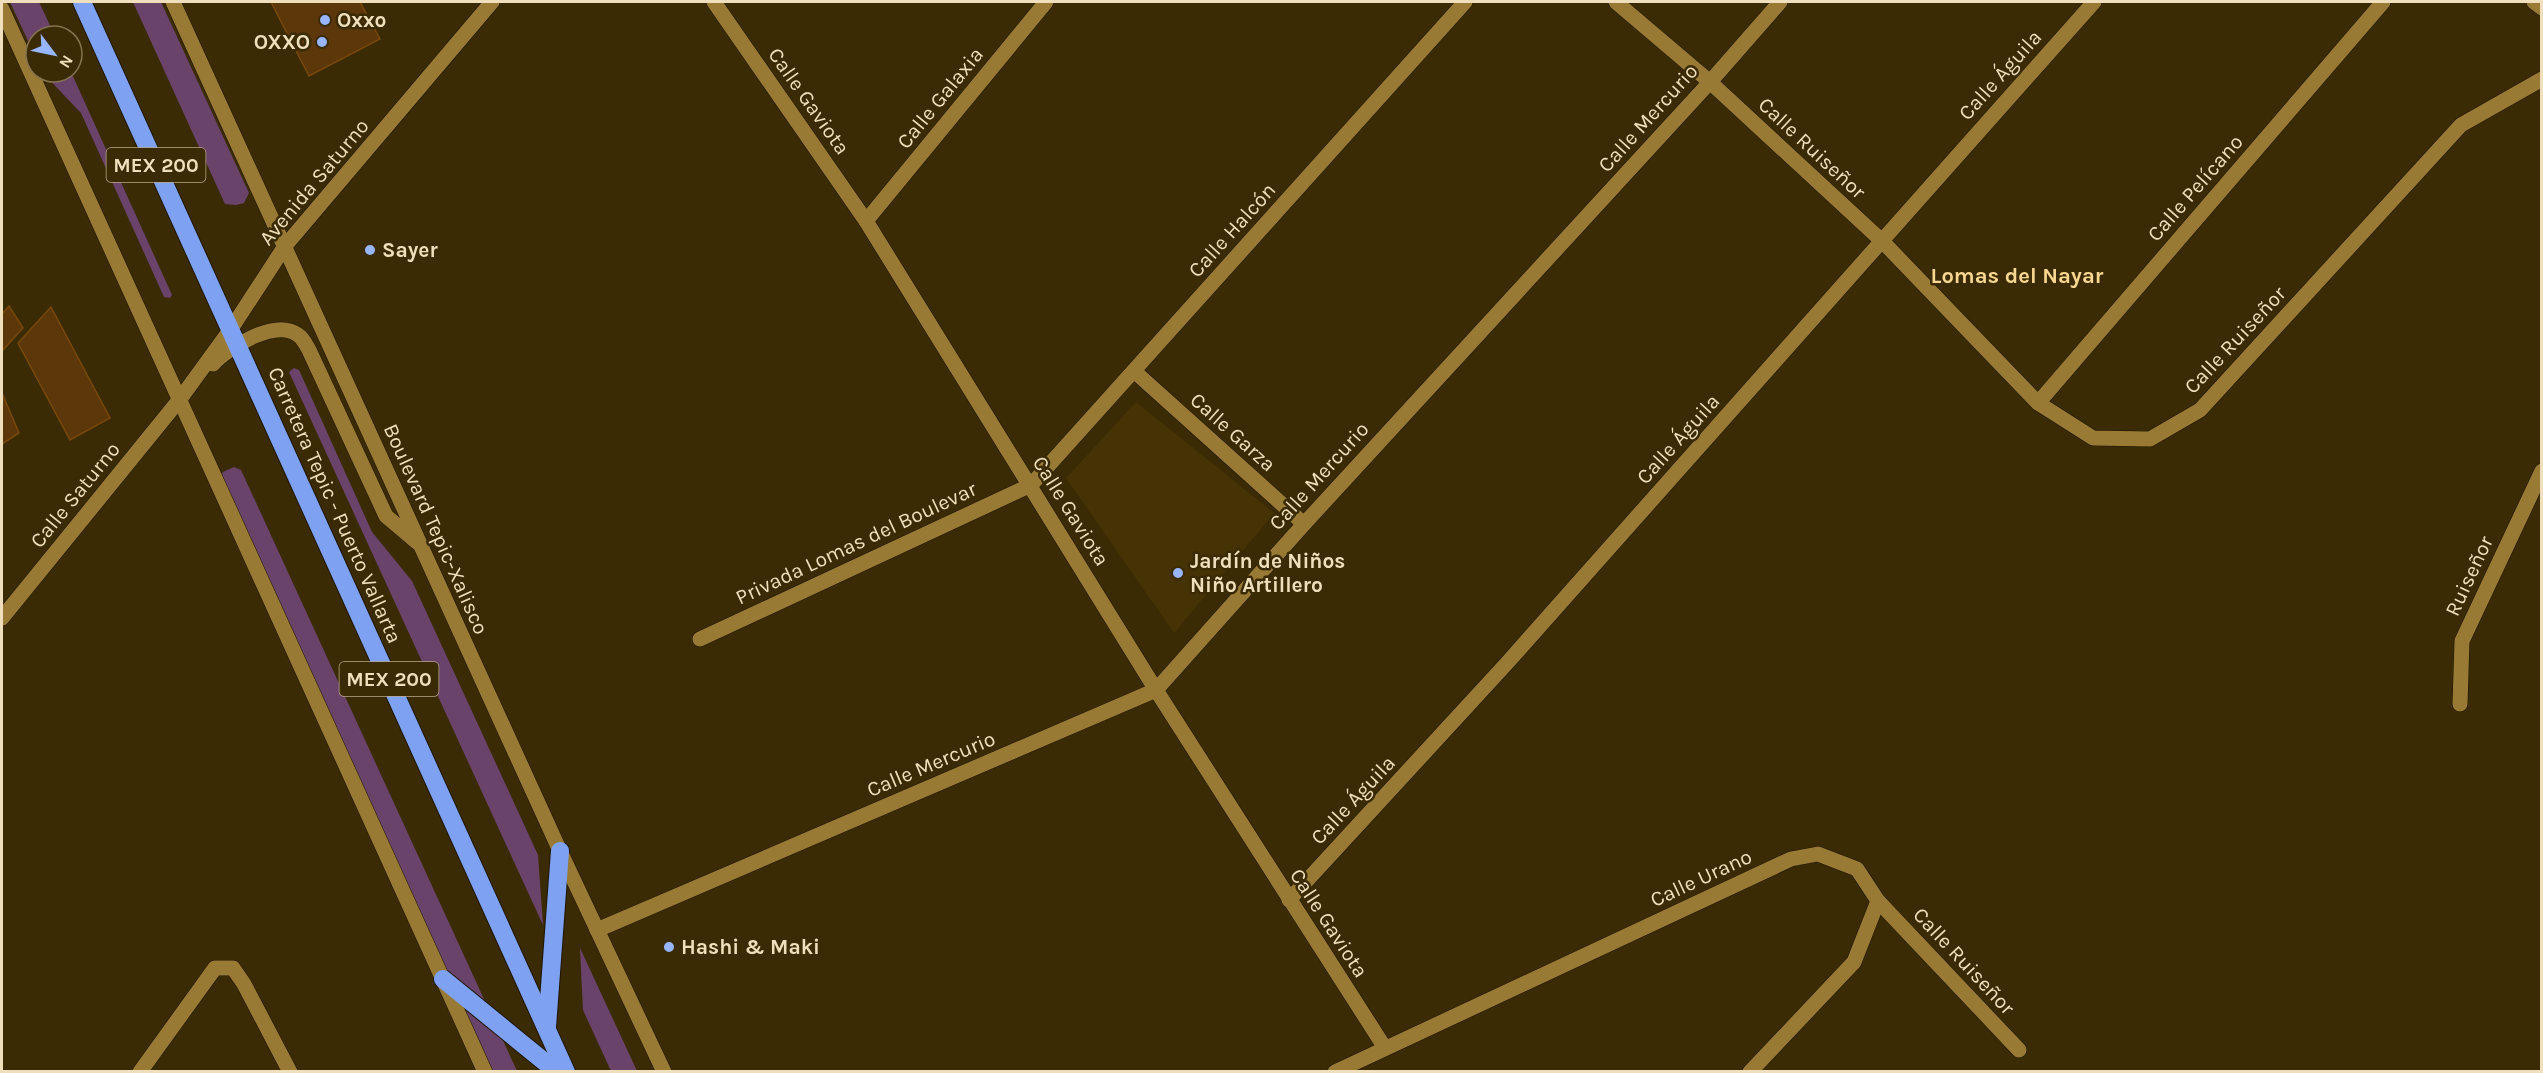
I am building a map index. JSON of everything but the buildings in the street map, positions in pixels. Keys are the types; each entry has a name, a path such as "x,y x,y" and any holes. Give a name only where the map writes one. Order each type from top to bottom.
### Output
{"highway":[{"name":"Carretera Tepic - Puerto Vallarta","path":"82,2 547,1029"},
{"path":"547,1029 560,851"},
{"path":"442,979 557,1071"},
{"name":"MEX 200","path":"547,1029 566,1071"}],"street":[{"name":"Boulevard Tepic-Xalisco","path":"173,2 560,851 664,1071"},
{"name":"Avenida Saturno","path":"234,337 285,246 492,2"},
{"name":"Calle Gaviota","path":"714,2 866,221 1156,690 1288,900 1385,1048"},
{"name":"Calle Galaxia","path":"866,221 1046,2"},
{"name":"Calle Halcón","path":"1031,486 1465,2"},
{"name":"Calle Ruiseñor","path":"1616,2 1710,82 1881,241 2038,403 2093,438 2150,439 2200,410 2461,125 2541,79"},
{"name":"Calle Mercurio","path":"597,930 1156,690 1304,524 1710,82 1780,2"},
{"name":"Calle Águila","path":"1288,900 1507,663 2094,2"},
{"name":"Calle Pelícano","path":"2038,403 2383,2"},
{"path":"2534,2 2541,8"},
{"name":"MEX 200","path":"2,9 442,979 480,1069"},
{"path":"234,337 288,330 300,336 309,350 386,516 421,546"},
{"name":"Calle Saturno","path":"2,618 180,399 234,337"},
{"name":"Calle Garza","path":"1134,370 1304,524"},
{"name":"Ruiseñor","path":"2460,704 2462,640 2541,471"},
{"name":"Privada Lomas del Boulevar","path":"700,639 1031,486"},
{"name":"Calle Urano","path":"1335,1071 1791,859 1818,854 1857,870 1878,901"},
{"path":"1750,1071 1854,962 1878,901"},
{"name":"Calle Ruiseñor","path":"1878,901 2019,1050"},
{"path":"140,1071 214,968 233,968 244,984 290,1071"}],"shaded area":[{"path":"10,2 39,2 49,24 24,24 24,32"},
{"path":"133,2 161,2 249,193 244,203 225,204"},
{"path":"53,84 76,84 172,295 170,298 164,297 81,113"},
{"path":"294,368 299,370 372,532 412,581 538,855 543,925 289,372"},
{"name":"Jardín de Niños Niño Artillero","path":"1136,402 1274,513 1174,633 1066,478"},
{"path":"234,467 241,470 517,1071 485,1071 218,483 223,472"},
{"path":"580,948 637,1071 611,1071 583,1010"}],"place":[{"name":"Oxxo","path":"325,20"},
{"name":"OXXO","path":"322,42"},
{"name":"Sayer","path":"370,250"},
{"name":"Jardín de Niños Niño Artillero","path":"1178,573"},
{"name":"Hashi & Maki","path":"669,947"}],"district":[{"name":"Lomas del Nayar","path":"2017,276"}]}
